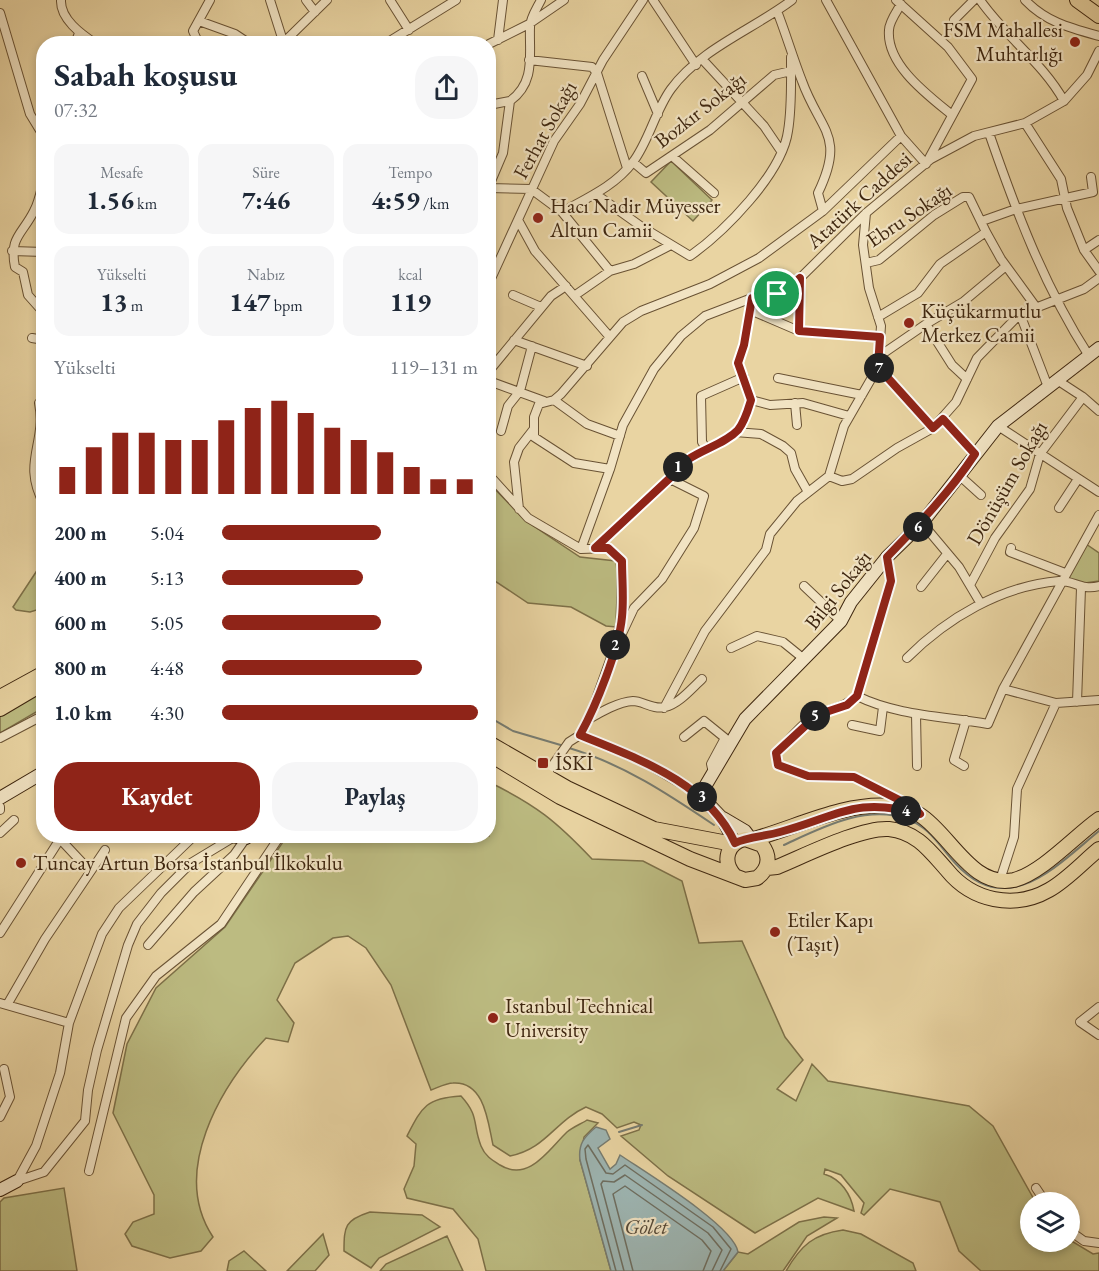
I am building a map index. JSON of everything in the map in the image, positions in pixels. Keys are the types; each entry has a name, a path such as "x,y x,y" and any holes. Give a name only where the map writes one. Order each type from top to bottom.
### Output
{"main road":[{"path":"1077,0 1099,16"},
{"path":"0,697 36,677"},
{"path":"0,709 36,688"},
{"path":"496,747 545,776 654,829 734,844 862,806 892,807 920,814 966,862 987,876 1000,880 1015,880 1034,870 1099,819"},
{"path":"496,758 560,797 690,859 751,880 767,868 768,858 765,848 752,839"},
{"path":"767,868 777,867 864,833 888,829 911,834 929,849 963,886 985,899 1024,901 1050,890 1099,849"},
{"path":"734,844 727,857 728,867 734,875"}],"street":[{"path":"62,0 61,7 79,33 84,36"},
{"path":"194,36 210,0"},
{"path":"270,0 281,36"},
{"path":"306,0 315,12"},
{"path":"289,36 327,0"},
{"path":"390,0 409,30"},
{"path":"399,36 456,0"},
{"path":"498,39 503,0"},
{"path":"496,104 510,101 522,92 528,80 532,44 529,24 541,0"},
{"path":"498,39 529,24 564,0"},
{"name":"Ferhat Sokağı","path":"496,268 554,141 580,105 597,73 643,0"},
{"path":"653,0 699,62 764,126 781,151"},
{"path":"562,212 597,195 630,165 671,89 699,62 792,0"},
{"path":"826,0 901,136 926,164 952,116 972,79 948,46 898,2 889,30 896,62 919,87 952,116"},
{"path":"954,20 974,0"},
{"path":"980,0 1008,37 1053,81 1064,101"},
{"path":"1025,0 1037,13 1056,24 1099,36"},
{"path":"777,11 802,84 826,128 831,145 827,174 818,193 823,210"},
{"path":"0,13 30,114 36,124"},
{"path":"199,21 238,36"},
{"path":"597,195 690,256 713,240 757,191 781,151 788,133 791,48"},
{"name":"Atatürk Caddesi","path":"581,549 620,436 645,382 681,336 705,316 752,298 777,294 790,288 866,213 926,164 974,136 1026,123 1064,101 1087,75 1099,51"},
{"path":"529,60 592,67 597,73 630,165"},
{"name":"Bozkır Sokağı","path":"630,165 646,173 710,130 774,75 791,71"},
{"path":"642,76 658,114"},
{"path":"496,170 503,153 510,101"},
{"path":"1026,123 1061,179 1067,199 1067,208 1084,250 1099,271"},
{"path":"990,133 1016,209 1044,279 1089,356"},
{"path":"610,469 574,463 534,437 533,430 539,404 554,400 587,366 609,336 623,322 641,311 710,284 759,258 823,210 901,136"},
{"path":"672,156 714,193"},
{"path":"982,221 1016,209 1093,192 1091,177"},
{"path":"496,187 531,189 562,212 610,271"},
{"name":"Ebru Sokağı","path":"866,263 879,260 934,215 963,197 969,197 1006,266 1036,307"},
{"path":"36,205 34,212 16,236 12,251 15,267 22,272 28,296 36,304"},
{"path":"664,708 705,631 766,550 770,534 797,501 829,476 844,426 878,367 880,337 878,317 869,288 863,245 866,213"},
{"path":"518,220 535,251 609,336"},
{"path":"878,317 918,293 940,264 986,232"},
{"path":"1084,250 1099,240"},
{"path":"574,296 610,271 634,264 671,245"},
{"path":"12,251 36,252"},
{"path":"878,357 963,302 1006,266"},
{"path":"799,331 800,278"},
{"path":"829,476 842,481 852,479 897,448 933,428 943,419 977,358 1020,314 1084,289 1099,278"},
{"path":"496,362 541,307 566,286"},
{"path":"513,296 541,307"},
{"path":"595,548 670,478 676,468 735,432 743,423 751,400 738,363 744,345 752,298"},
{"path":"750,310 799,331 880,337"},
{"path":"1020,314 1053,384 1083,397 1099,411"},
{"path":"926,324 952,365 967,379"},
{"path":"32,338 36,339"},
{"path":"514,340 587,366"},
{"path":"501,431 508,406 520,391 532,346"},
{"name":"Bilgi Sokağı","path":"700,795 746,719 841,621 851,602 887,557 922,523 998,426 1099,348"},
{"path":"878,367 933,428"},
{"path":"706,448 702,442 701,396 744,377"},
{"path":"778,378 862,395"},
{"path":"496,383 544,401"},
{"name":"Dönüşüm Sokağı","path":"970,585 995,538 1030,489 1040,454 1083,397"},
{"path":"554,400 587,424 620,436"},
{"path":"751,400 770,405 803,403 849,416"},
{"path":"795,403 797,424"},
{"path":"943,419 975,454"},
{"path":"998,426 1099,492"},
{"path":"519,509 514,462 519,448 533,430"},
{"path":"735,432 760,434 783,446 791,453 795,469 808,492"},
{"path":"36,449 33,462 36,490"},
{"path":"960,477 981,495"},
{"path":"614,649 634,608 662,579 694,528 704,496 670,478"},
{"path":"1059,508 1078,479"},
{"path":"496,483 519,509 581,549 608,548 622,561 622,617 614,649 589,719 580,735 569,742 545,776"},
{"path":"857,696 883,707 988,724 1003,689 1099,515"},
{"path":"922,523 970,585 981,604"},
{"path":"1011,548 1010,552 1064,577 1081,588 1099,586"},
{"path":"921,587 947,554"},
{"path":"887,557 891,581 857,696 847,705 817,715 808,721 776,753 778,765 808,776 854,777 915,808 920,814"},
{"path":"907,658 956,618 981,604 1064,577"},
{"path":"804,586 841,621"},
{"path":"1077,702 1081,588"},
{"path":"731,648 757,636 783,642 804,659"},
{"path":"589,719 608,709 634,701 647,706 664,708 675,702 702,679"},
{"path":"1003,689 1056,703 1099,700"},
{"path":"1000,880 1014,837 1017,789 1031,752 1056,703"},
{"path":"852,725 880,731 883,707"},
{"path":"916,714 917,766"},
{"path":"0,738 36,719"},
{"path":"964,766 954,760 966,720"},
{"path":"684,736 704,721 725,738 711,764 713,773"},
{"path":"580,735 644,762 700,795 722,818 745,831 752,839"},
{"path":"0,798 36,777"},
{"path":"722,818 734,844"},
{"path":"0,823 14,820 0,833"},
{"path":"0,933 58,843"},
{"path":"67,843 90,871"},
{"path":"17,1180 36,1146 60,1073 69,1023 96,947 119,908 187,843"},
{"path":"0,1190 17,1180 44,1172 86,1121 88,1090 97,1050 128,945 137,924 161,894 191,863 227,843"},
{"path":"148,945 186,900 234,855 238,843"},
{"path":"89,1171 126,1018 156,976 221,924 275,843"},
{"path":"69,1023 3,1004 105,850"},
{"path":"1099,1007 1080,1022 1099,1035"},
{"path":"0,1117 10,1097 4,1069"},
{"path":"1036,1188 1039,1192"},
{"path":"1080,1238 1099,1243"}],"shaded area":[{"path":"671,161 712,200 693,221 651,182"},
{"path":"496,490 526,521 580,557 616,561 616,627 606,626 571,607 528,603 496,582"},
{"path":"1086,544 1099,553 1099,581 1078,584 1067,580"},
{"path":"36,572 36,610 30,612 16,610 13,607"},
{"path":"36,691 36,712 0,733 0,713"},
{"path":"496,786 545,815 592,859 643,861 682,881 699,943 742,941 785,1037 803,1060 777,1089 796,1101 812,1064 828,1081 969,1106 993,1126 1030,1192 1020,1192 1020,1252 1080,1252 1080,1246 1093,1254 1099,1253 1099,1271 981,1271 959,1251 940,1202 890,1189 864,1215 861,1213 864,1203 841,1175 825,1169 824,1174 840,1183 844,1188 854,1211 818,1198 755,1233 668,1176 621,1136 639,1130 641,1125 634,1122 617,1128 602,1114 586,1107 575,1113 533,1147 510,1156 493,1145 487,1115 472,1089 464,1084 453,1083 431,1090 391,985 366,948 348,936 333,938 295,963 277,1000 294,1023 288,1042 266,1038 232,1081 206,1132 199,1158 197,1185 201,1212 213,1237 201,1251 170,1258 132,1246 125,1234 133,1222 154,1214 154,1195 113,1113 127,1044 156,988 225,927 282,843 496,843"},
{"path":"461,1096 471,1109 478,1138 485,1152 494,1161 510,1169 520,1170 538,1162 567,1132 587,1120 598,1123 584,1137 580,1160 611,1271 486,1271 478,1239 453,1209 407,1198 404,1189 414,1166 416,1144 407,1136 412,1126 421,1111 432,1102"},
{"path":"64,1188 77,1271 0,1271 0,1202 4,1198"},
{"path":"370,1212 422,1215 440,1227 379,1258 371,1268 344,1251 348,1225 355,1218"},
{"path":"824,1217 837,1218 807,1236 783,1271 723,1271 738,1252 748,1254 799,1222"},
{"path":"843,1230 861,1234 913,1263 916,1271 786,1271 797,1254 809,1242 824,1234"},
{"path":"323,1234 329,1255 315,1271 287,1271"},
{"path":"447,1236 463,1271 380,1271 386,1264"},
{"path":"244,1251 266,1271 227,1271 229,1261"}],"water":[{"name":"Gölet","path":"596,1127 606,1130 610,1139 598,1148 610,1169 616,1164 620,1155 687,1200 733,1241 738,1252 723,1271 611,1271 580,1160 583,1141"}],"waterway":[{"path":"496,721 513,731 564,746"},
{"path":"569,748 626,771 714,825"},
{"path":"784,845 844,820 876,814 891,815 907,819 922,827 956,864 975,880 994,887 1013,887 1031,882 1049,872 1099,831"},
{"path":"619,1132 642,1125"}],"place":[{"name":"FSM Mahallesi Muhtarlığı","path":"1075,42"},
{"name":"Hacı Nadir Müyesser Altun Camii","path":"538,218"},
{"name":"Küçükarmutlu Merkez Camii","path":"909,323"},
{"name":"İSKİ","path":"543,763"},
{"name":"Tuncay Artun Borsa İstanbul İlkokulu","path":"21,863"},
{"name":"Etiler Kapı (Taşıt)","path":"775,932"},
{"name":"Istanbul Technical University","path":"493,1018"}],"route":[{"path":"800,278 799,331 880,337 878,367 933,428 943,419 975,454 960,477 922,523 887,557 891,581 857,696 847,705 817,715 808,721 776,753 778,765 808,776 854,777 876,786 896,800 915,808 920,814 892,807 862,806 794,828 735,843 722,818 700,795 644,762 580,735 589,719 614,649 622,617 622,561 608,548 595,548 606,535 670,478 676,468 735,432 743,423 751,400 738,363 744,345 752,298 777,294 790,288 800,278"}]}
